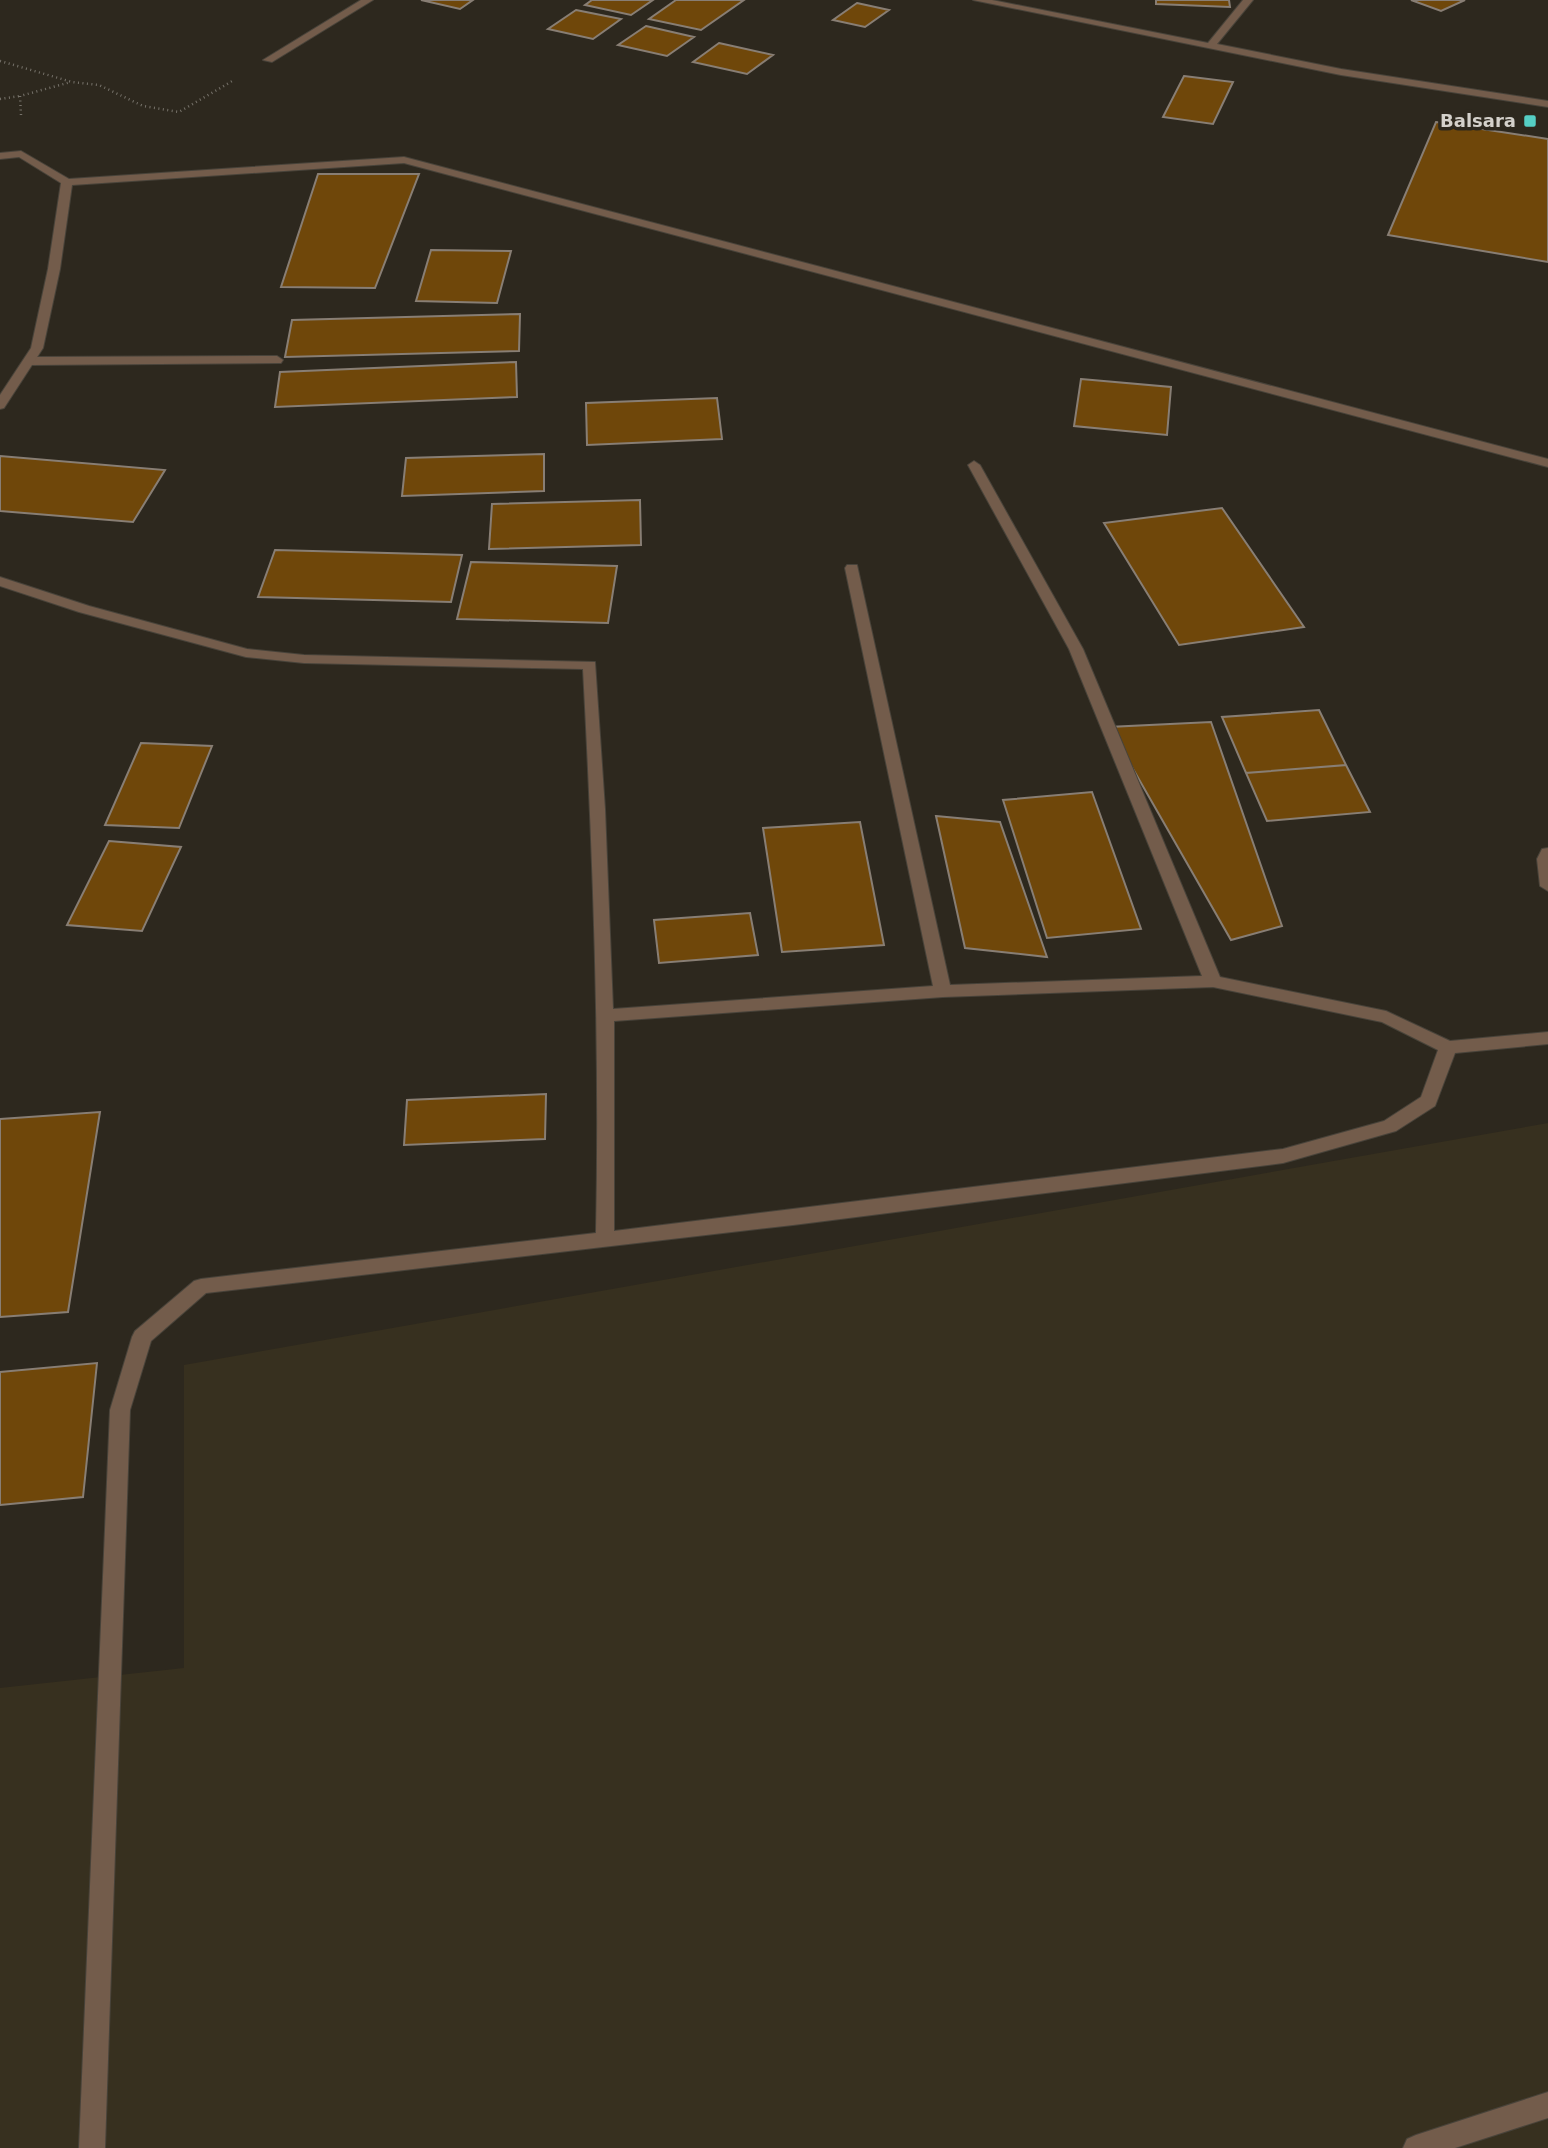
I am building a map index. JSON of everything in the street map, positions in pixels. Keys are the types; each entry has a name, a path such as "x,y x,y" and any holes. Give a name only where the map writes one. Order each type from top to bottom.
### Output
{"street":[{"path":"268,60 368,0"},
{"path":"978,0 1341,72 1548,104"},
{"path":"1210,46 1248,0"},
{"path":"0,156 21,154 67,182 404,160 1548,463"},
{"path":"0,405 37,348 54,269 67,182"},
{"path":"31,361 277,360"},
{"path":"974,465 1076,649 1213,981"},
{"path":"852,568 943,991"},
{"path":"0,581 84,609 246,653 304,659 590,665 603,905 608,1139 605,1240"},
{"path":"1548,853 1545,859 1548,886"},
{"path":"605,1016 943,991 1213,981 1386,1017 1448,1047 1548,1038"},
{"path":"92,2148 120,1410 142,1338 201,1286 605,1240 1283,1156 1390,1126 1429,1101 1448,1047"},
{"path":"1416,2148 1548,2105"}],"path":[{"path":"0,61 72,82 99,85 143,106 179,112 240,76"},
{"path":"0,99 72,82"},
{"path":"20,96 21,154"}],"shaded area":[{"path":"1548,1123 1548,2148 0,2148 0,1688 184,1668 184,1365"}],"building":[{"path":"421,0 473,0 460,9"},
{"path":"592,0 653,0 631,15 585,5"},
{"path":"676,0 744,0 701,30 649,19"},
{"path":"1156,0 1229,0 1230,7 1156,4"},
{"path":"1411,0 1465,0 1441,11"},
{"path":"857,3 889,10 865,27 833,20"},
{"path":"576,10 621,19 593,39 548,29"},
{"path":"646,26 694,37 667,56 618,45"},
{"path":"719,43 773,55 747,74 693,62"},
{"path":"1184,76 1233,82 1213,124 1163,117"},
{"path":"1436,122 1548,139 1548,262 1388,235"},
{"path":"318,174 419,174 375,288 281,287"},
{"path":"431,250 511,251 497,303 416,301"},
{"path":"520,314 519,351 285,357 292,320"},
{"path":"516,362 517,397 275,407 280,372"},
{"path":"1081,379 1171,387 1167,435 1074,426"},
{"path":"717,398 722,439 587,445 586,403"},
{"path":"544,454 544,491 402,496 406,458"},
{"path":"0,456 165,470 133,522 0,511"},
{"path":"640,500 641,545 489,549 492,504"},
{"path":"1222,508 1304,627 1179,645 1104,523"},
{"path":"275,550 462,555 451,602 258,597"},
{"path":"471,562 617,566 608,623 457,619"},
{"path":"1319,710 1346,765 1246,773 1222,717"},
{"path":"1211,722 1282,926 1231,940 1109,727"},
{"path":"141,743 212,746 179,828 105,825"},
{"path":"1346,765 1370,812 1267,821 1246,773"},
{"path":"1092,792 1141,929 1047,938 1003,800"},
{"path":"936,816 1000,822 1047,957 965,948"},
{"path":"860,822 884,945 782,952 763,828"},
{"path":"109,841 181,847 142,931 67,925"},
{"path":"750,913 758,955 659,963 654,920"},
{"path":"546,1094 545,1139 404,1145 407,1100"},
{"path":"100,1112 68,1312 0,1317 0,1119"},
{"path":"97,1363 83,1497 0,1505 0,1372"}],"place":[{"name":"Balsara","path":"1530,121"}]}
